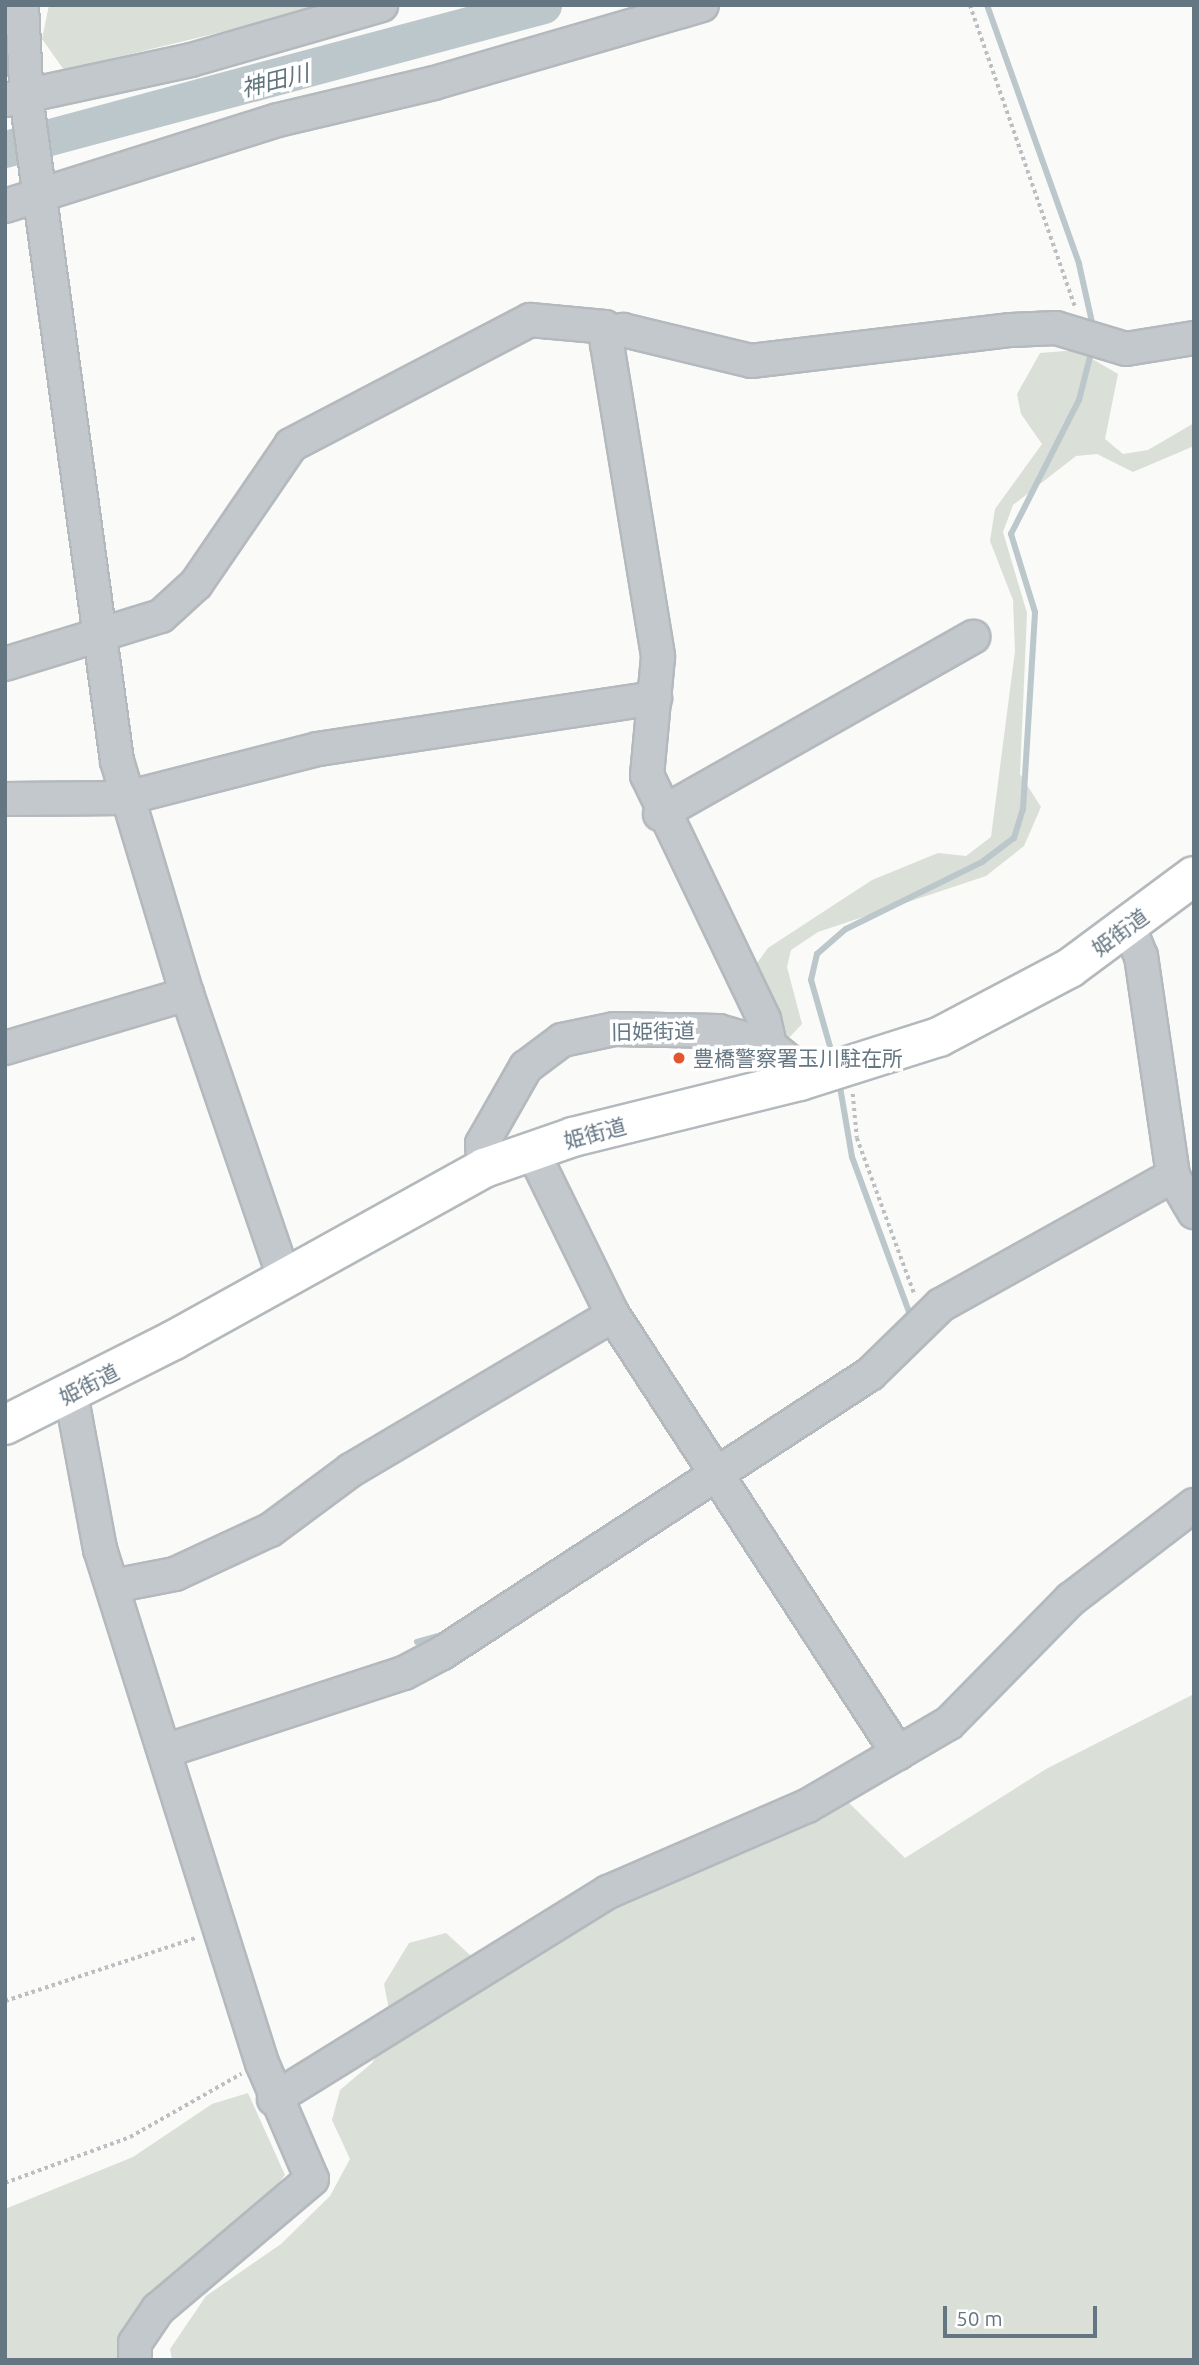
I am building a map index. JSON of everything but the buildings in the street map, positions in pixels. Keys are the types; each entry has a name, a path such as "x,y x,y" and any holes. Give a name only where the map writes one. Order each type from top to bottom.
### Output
{"highway":[{"name":"姫街道","path":"5,1425 71,1394 484,1168 533,1150 829,1073 939,1037 1009,1004 1129,927 1194,876"}],"street":[{"path":"22,5 19,99 39,192 96,638 126,798 187,994 284,1278"},
{"path":"19,99 191,60 381,5"},
{"path":"5,206 39,192 118,167 278,120 434,83 702,5"},
{"path":"5,664 96,638 179,604 276,464 309,434 530,320 605,327 613,334"},
{"path":"829,1073 791,1063 770,1046 764,1019 660,814 647,775 658,657 607,344 613,334 623,330 751,361 1011,330 1090,337 1143,349 1194,338"},
{"path":"660,814 973,637"},
{"path":"5,799 126,798 318,749 655,698"},
{"path":"1129,927 1142,956 1172,1176 1194,1212"},
{"path":"5,1048 187,994"},
{"name":"旧姫街道","path":"484,1168 482,1144 526,1068 562,1040 669,1026 770,1046"},
{"path":"533,1150 613,1315 898,1753"},
{"path":"165,1751 404,1673 712,1466 870,1374 927,1318 1172,1176"},
{"path":"113,1586 175,1574 270,1530 351,1470 613,1315"},
{"path":"71,1394 100,1549 274,2099 312,2179 158,2309 135,2343 135,2360"},
{"path":"274,2099 607,1892 807,1806 949,1723 1071,1599 1194,1505"}],"path":[{"path":"970,5 1072,294 1090,337"},
{"path":"829,1073 927,1318"},
{"path":"5,2001 221,1930"},
{"path":"5,2183 130,2137 262,2063"}],"shaded area":[{"path":"49,5 334,5 64,70 42,39"},
{"path":"1077,350 1118,374 1105,439 1123,454 1148,450 1194,423 1194,446 1133,472 1097,454 1076,456 1013,505 1003,532 1027,613 1020,774 1041,807 1024,846 986,876 818,932 791,950 787,967 802,1024 787,1040 775,1031 752,970 768,948 872,880 938,853 966,856 991,837 1015,651 1013,600 990,541 995,509 1042,444 1021,414 1017,394 1040,353"},
{"path":"1194,1694 1194,2360 172,2360 170,2349 206,2296 281,2244 330,2196 350,2159 332,2120 340,2090 372,2063 393,2030 384,1984 409,1943 446,1933 492,1975 648,1886 843,1797 905,1858 1046,1769"},
{"path":"248,2093 285,2175 137,2360 5,2360 5,2209 133,2157 212,2104"}],"waterway":[{"name":"神田川","path":"5,149 543,5"},
{"path":"987,5 1079,264 1094,331"},
{"path":"833,1057 811,980 817,954 846,929 982,862 1014,838 1023,809 1035,612 1011,534 1079,400 1092,349"},
{"path":"839,1081 852,1157 912,1320"},
{"path":"417,1642 441,1635"}],"place":[{"name":"豊橋警察署玉川駐在所","path":"679,1058"}]}
